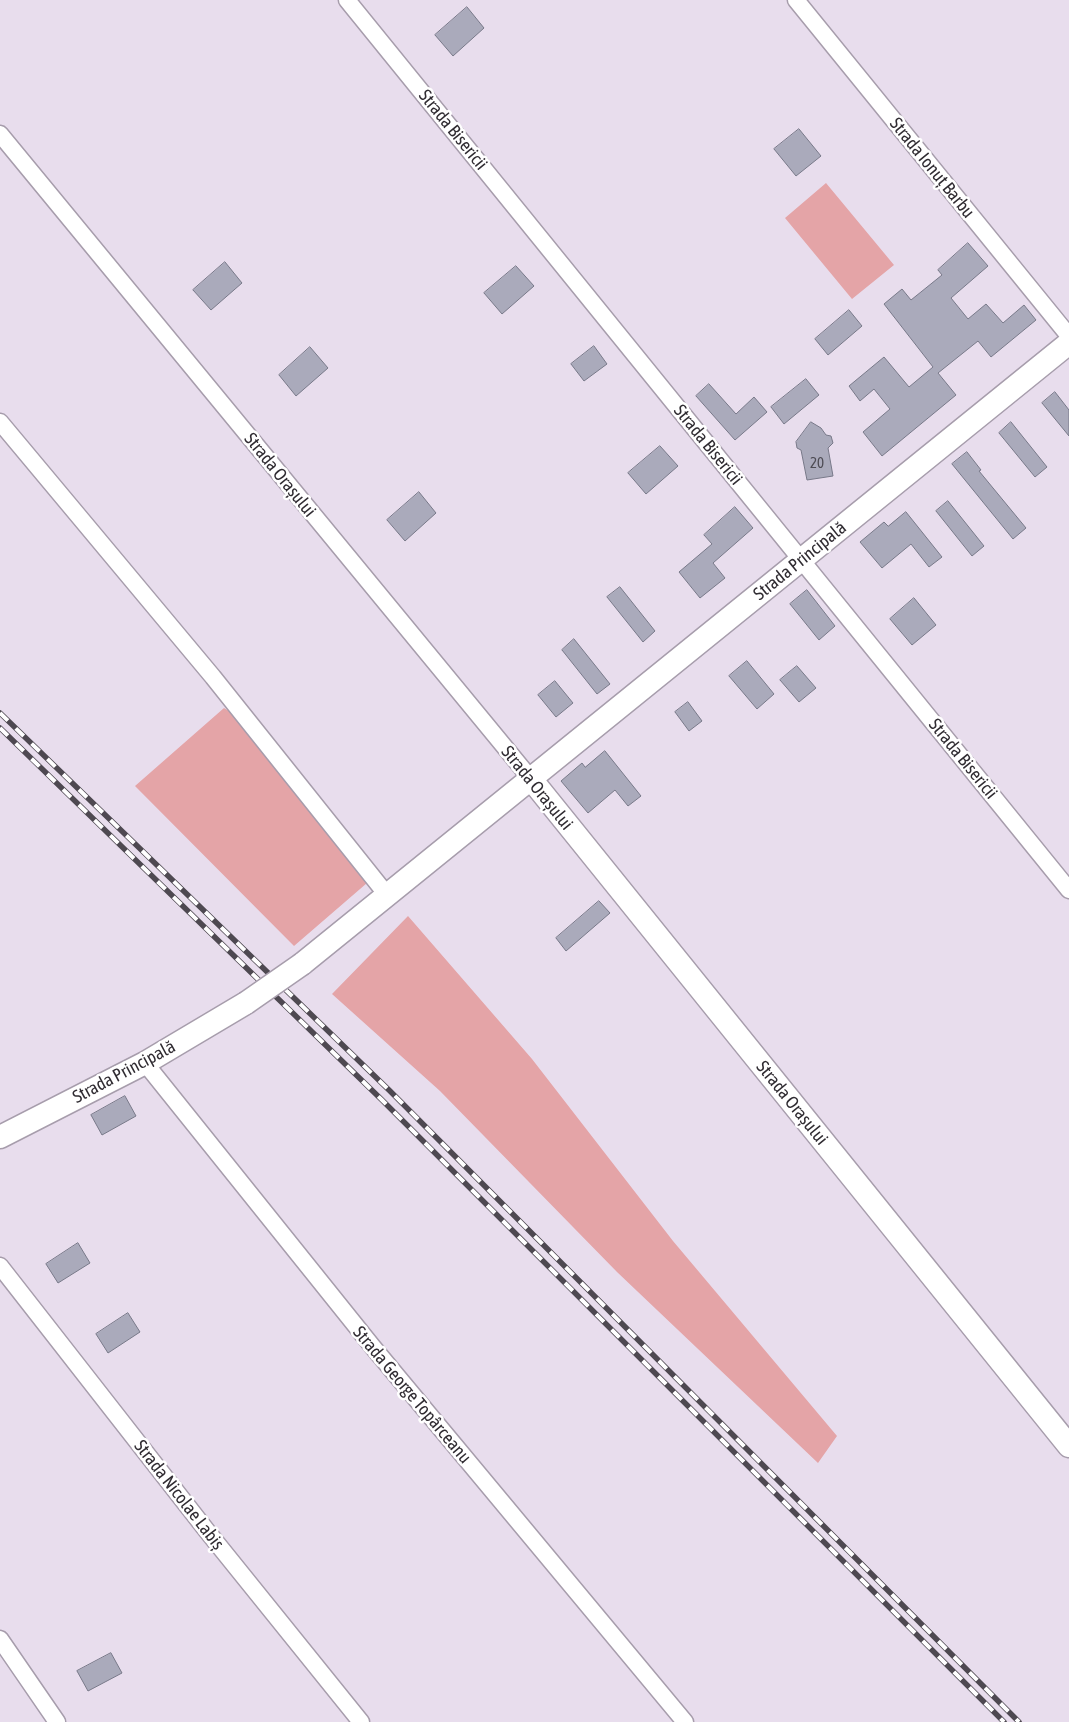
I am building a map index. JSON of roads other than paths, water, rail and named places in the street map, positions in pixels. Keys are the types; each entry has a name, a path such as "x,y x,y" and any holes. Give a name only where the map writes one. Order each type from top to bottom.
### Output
{"main road":[{"name":"Strada Principală","path":"0,1136 145,1063 246,1003 302,964 1069,343"},
{"name":"Strada Orașului","path":"531,779 1069,1446"}],"street":[{"name":"Strada Bisericii","path":"347,0 1069,890"},
{"name":"Strada Ionuț Barbu","path":"796,0 1069,336"},
{"name":"Strada Orașului","path":"0,134 531,779"},
{"path":"0,422 213,677 387,895"},
{"name":"Strada George Topârceanu","path":"145,1063 372,1346 685,1722"},
{"name":"Strada Nicolae Labiș","path":"0,1266 361,1722"},
{"path":"0,1639 57,1722"}],"railway":[{"path":"0,713 390,1091 1019,1722"},
{"path":"0,728 382,1100 1004,1722"}]}
